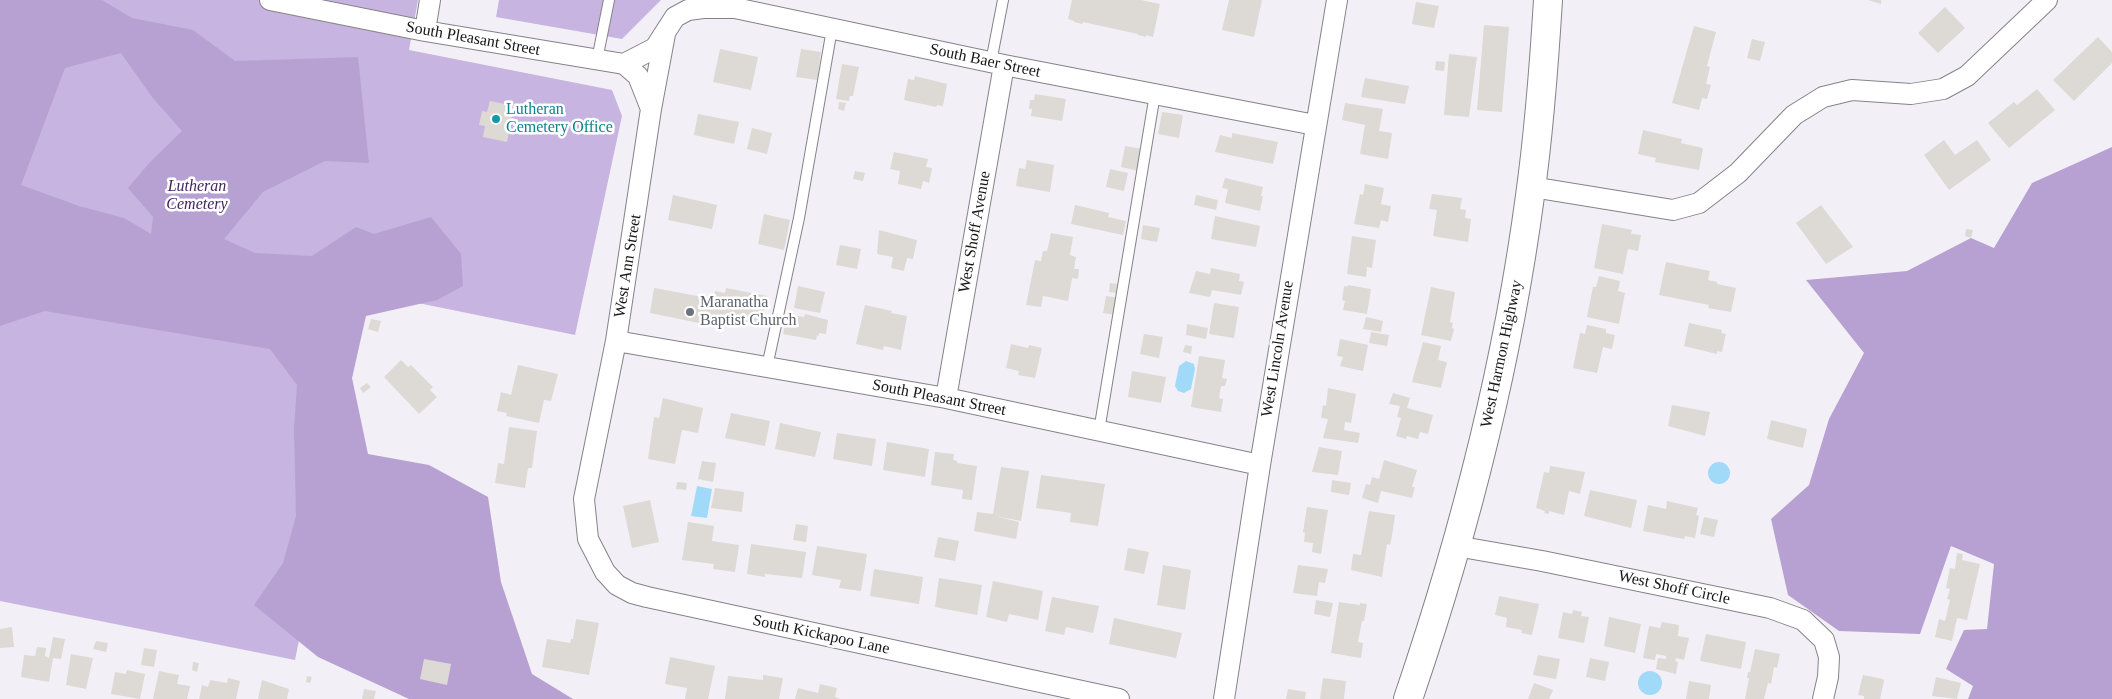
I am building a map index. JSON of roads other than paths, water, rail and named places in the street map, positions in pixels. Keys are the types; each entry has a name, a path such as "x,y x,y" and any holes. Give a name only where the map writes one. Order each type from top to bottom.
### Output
{"main road":[{"name":"West Harmon Highway","path":"1408,699 1456,546 1478,467 1502,364 1532,187 1542,93 1548,0"}],"street":[{"name":"South Pleasant Street","path":"270,0 425,31 624,64"},
{"path":"425,31 430,0"},
{"name":"West Lincoln Avenue","path":"1224,699 1260,464 1337,0"},
{"path":"1532,187 1672,210 1699,203 1738,173 1794,115 1823,97 1852,90 1911,94 1943,89 1967,76 2047,0"},
{"name":"South Baer Street","path":"666,32 675,17 688,10 735,8 997,64 1315,125"},
{"path":"651,109 638,76 624,64 655,48 666,32"},
{"name":"West Ann Street","path":"584,499 616,341 651,109 666,32"},
{"name":"West Shoff Avenue","path":"946,398 997,64"},
{"name":"South Pleasant Street","path":"616,341 946,398 1260,464"},
{"name":"South Kickapoo Lane","path":"584,499 588,539 606,572 617,585 632,593 1119,699"},
{"name":"West Shoff Circle","path":"1456,546 1552,563 1742,602 1770,608 1803,620 1824,640 1829,657 1828,677 1823,699"}],"lane":[{"path":"596,60 609,0"},
{"path":"997,64 1002,0"},
{"path":"767,367 799,218 832,30"},
{"path":"1099,431 1155,94"}],"water":[{"path":"1186,361 1194,364 1195,369 1191,389 1184,393 1178,391 1175,386 1179,366"},
{"path":"1715,462 1723,462 1730,469 1730,477 1723,484 1715,484 1708,477 1708,469"},
{"path":"697,486 712,489 707,518 691,516"},
{"path":"1650,671 1658,675 1662,683 1658,691 1650,695 1642,691 1638,683 1642,675"}],"place":[{"name":"Lutheran Cemetery Office","path":"496,119"},
{"name":"Maranatha Baptist Church","path":"690,312"}],"park label":[{"name":"Lutheran Cemetery","path":"197,196"}]}
